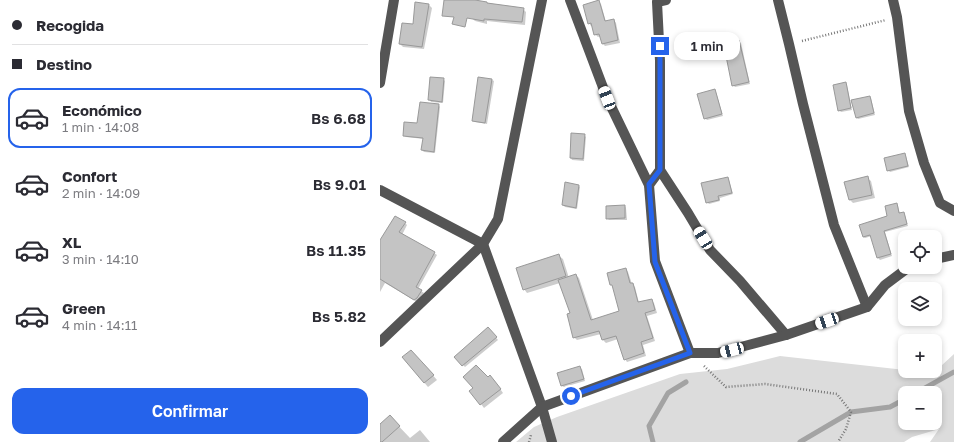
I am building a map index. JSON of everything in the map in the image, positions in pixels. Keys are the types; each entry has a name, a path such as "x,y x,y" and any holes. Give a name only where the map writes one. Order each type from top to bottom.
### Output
{"street":[{"path":"380,83 394,0"},
{"path":"380,342 483,244 498,219 542,0"},
{"path":"570,0 607,98 649,184 655,262 690,353"},
{"path":"666,0 657,2 660,61 660,170 710,250 740,281 786,335"},
{"path":"778,0 834,225 867,307"},
{"path":"893,0 897,17 909,112 924,163 940,203 954,211"},
{"path":"649,184 660,170"},
{"path":"380,190 483,244 542,407 552,442"},
{"path":"942,258 954,256"},
{"path":"502,442 542,407 690,353 718,354 786,335 867,307 885,285 900,274"}],"path":[{"path":"789,44 897,17"},
{"path":"690,353 726,387 765,384 838,394 851,412 846,429 838,442"}],"shaded area":[{"path":"954,354 954,442 930,442 938,430 942,430 942,386 898,386 898,430 936,430 912,437 904,442 516,442 534,427 557,417 680,374 727,369 780,356 898,369 898,378 942,378 942,365"}],"building":[{"path":"444,0 475,0 524,8 522,22 484,19 484,21 467,18 465,27 452,24 454,17 442,16"},
{"path":"599,0 605,21 614,19 618,40 602,44 599,34 594,35 591,23 588,24 583,5"},
{"path":"415,2 429,4 422,47 399,44 402,23 413,24"},
{"path":"739,40 749,82 732,86 726,56 716,59 713,46"},
{"path":"430,77 444,78 442,102 428,100"},
{"path":"478,77 492,79 485,123 472,121"},
{"path":"846,82 851,108 838,111 833,85"},
{"path":"715,89 722,114 704,119 697,94"},
{"path":"870,96 874,113 856,118 851,100"},
{"path":"420,102 439,104 434,152 421,150 423,138 403,136 404,122 417,123"},
{"path":"571,133 585,134 583,159 570,158"},
{"path":"905,153 908,166 887,171 884,158"},
{"path":"868,176 872,195 849,200 844,182"},
{"path":"728,177 732,193 718,196 719,200 706,203 701,183"},
{"path":"565,182 579,185 576,208 562,205"},
{"path":"897,203 899,213 904,212 907,224 884,231 891,254 877,258 870,235 863,237 859,225 887,216 885,206"},
{"path":"625,205 625,218 606,219 606,206"},
{"path":"395,216 406,222 399,232 435,252 416,287 422,290 414,300 380,279 380,240"},
{"path":"559,254 566,276 523,290 516,268"},
{"path":"626,268 630,283 633,283 638,302 652,299 655,310 645,313 653,338 641,342 644,353 624,360 616,336 602,340 599,331 573,338 567,314 570,313 558,280 576,274 591,320 619,311 607,273"},
{"path":"488,327 497,337 462,366 454,357"},
{"path":"411,350 434,375 424,383 402,357"},
{"path":"476,365 488,377 490,375 501,389 480,405 469,391 473,388 463,377"},
{"path":"580,366 584,379 561,386 557,373"},
{"path":"390,415 400,426 382,442 380,442 380,424"}],"waterway":[{"path":"929,386 954,372"},
{"path":"653,442 649,426 668,393 686,382"},
{"path":"800,442 851,412 890,407 898,403"}],"route":[{"path":"571,396 690,353 655,262 649,184 660,170 660,46"}]}
